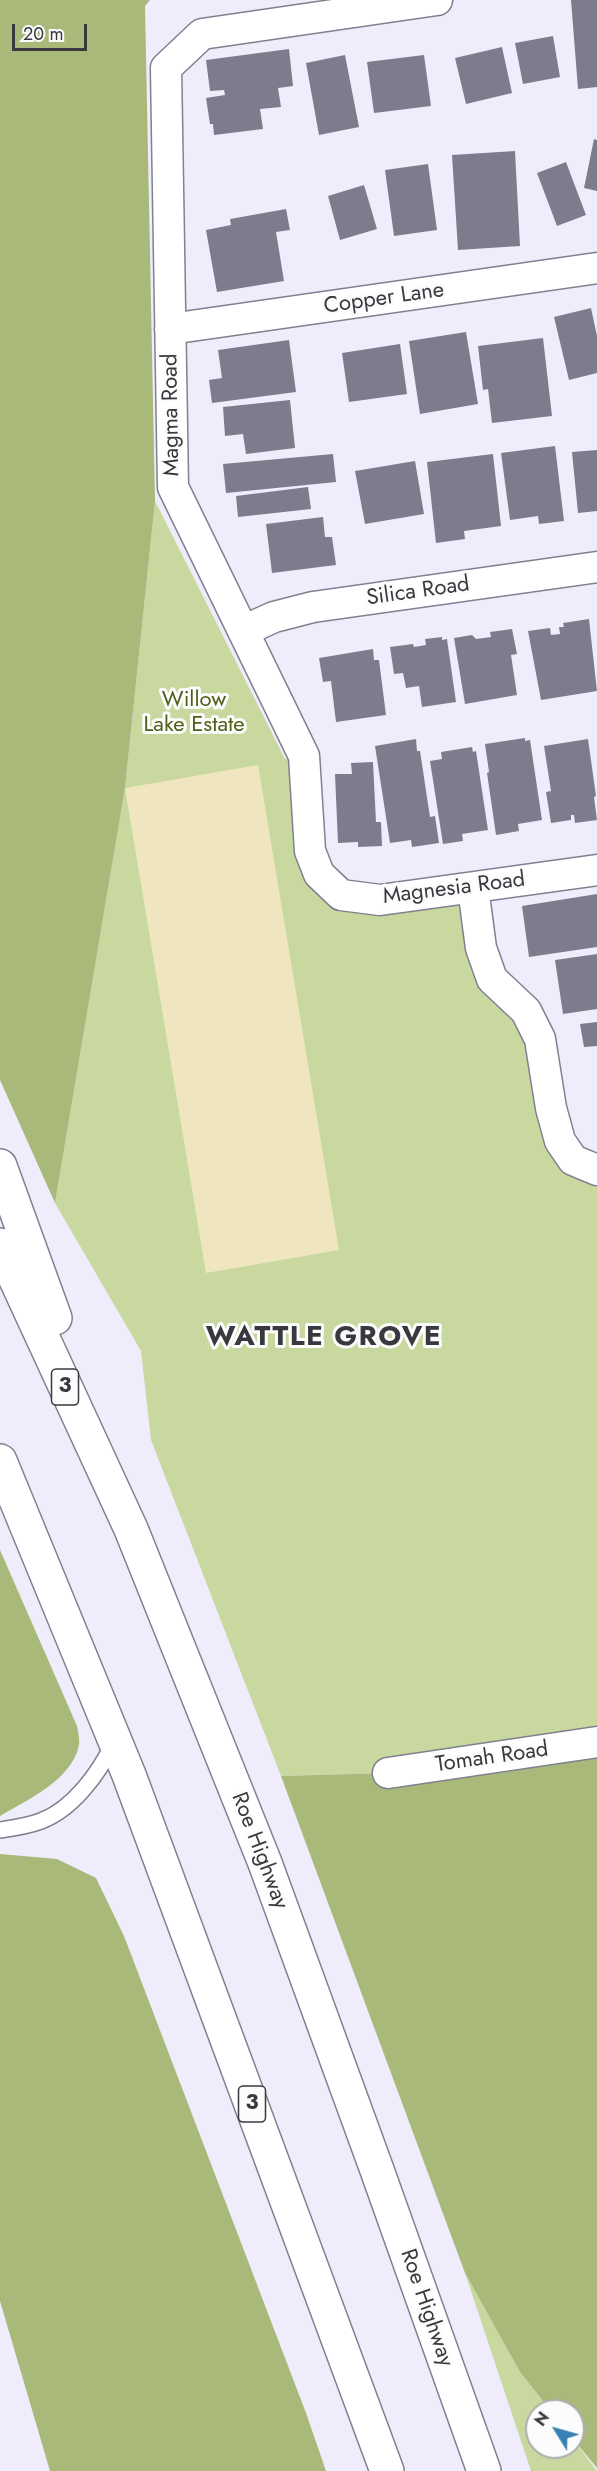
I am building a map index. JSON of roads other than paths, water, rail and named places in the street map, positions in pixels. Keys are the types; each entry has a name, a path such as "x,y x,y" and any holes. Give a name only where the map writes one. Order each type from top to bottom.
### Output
{"highway":[{"path":"0,1166 131,1529"},
{"name":"Roe Highway","path":"0,1245 131,1529 265,1863 484,2471"},
{"name":"3","path":"0,1461 115,1738 387,2471"}],"street":[{"name":"Magma Road","path":"319,874 310,851 304,756 173,487 166,68 202,34 437,0"},
{"name":"Copper Lane","path":"170,329 597,268"},
{"name":"Silica Road","path":"243,632 274,617 312,607 597,567"},
{"name":"Magnesia Road","path":"319,874 341,895 381,900 597,870"},
{"path":"473,888 481,948 492,979 525,1011 540,1040 560,1140 585,1165"},
{"name":"Tomah Road","path":"388,1773 597,1742"}],"lane":[{"path":"0,1830 24,1826 51,1816 76,1796 104,1762 115,1738"}],"district":[{"name":"WATTLE GROVE","path":"324,1338"}],"park label":[{"name":"Willow Lake Estate","path":"194,714"}]}
